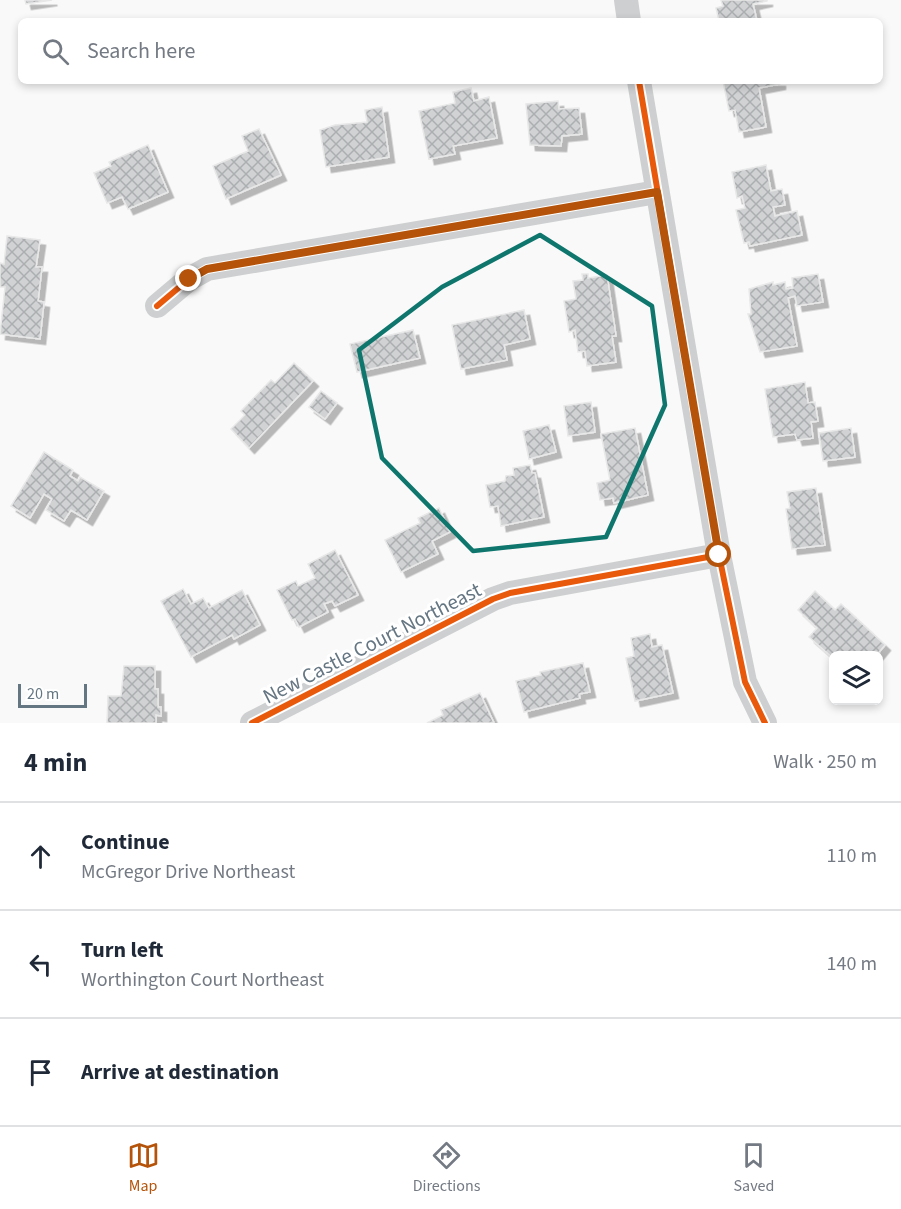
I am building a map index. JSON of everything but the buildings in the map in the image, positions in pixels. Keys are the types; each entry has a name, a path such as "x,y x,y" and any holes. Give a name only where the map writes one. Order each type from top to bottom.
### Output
{"street":[{"path":"626,0 629,18"},
{"path":"639,84 719,555 744,682 765,723"},
{"path":"157,306 189,279 207,269 657,192"},
{"name":"New Castle Court Northeast","path":"252,723 493,599 510,593 719,555"}],"highlighted area":[{"path":"540,235 652,306 665,405 606,537 473,551 382,458 359,350 442,287"}],"cycle path":[{"path":"640,84 719,555 745,682 765,723"},
{"path":"157,306 189,279 207,269 657,192"},
{"path":"252,723 493,599 510,593 719,555"}],"route":[{"path":"189,279 207,269 657,192 719,555"}]}
